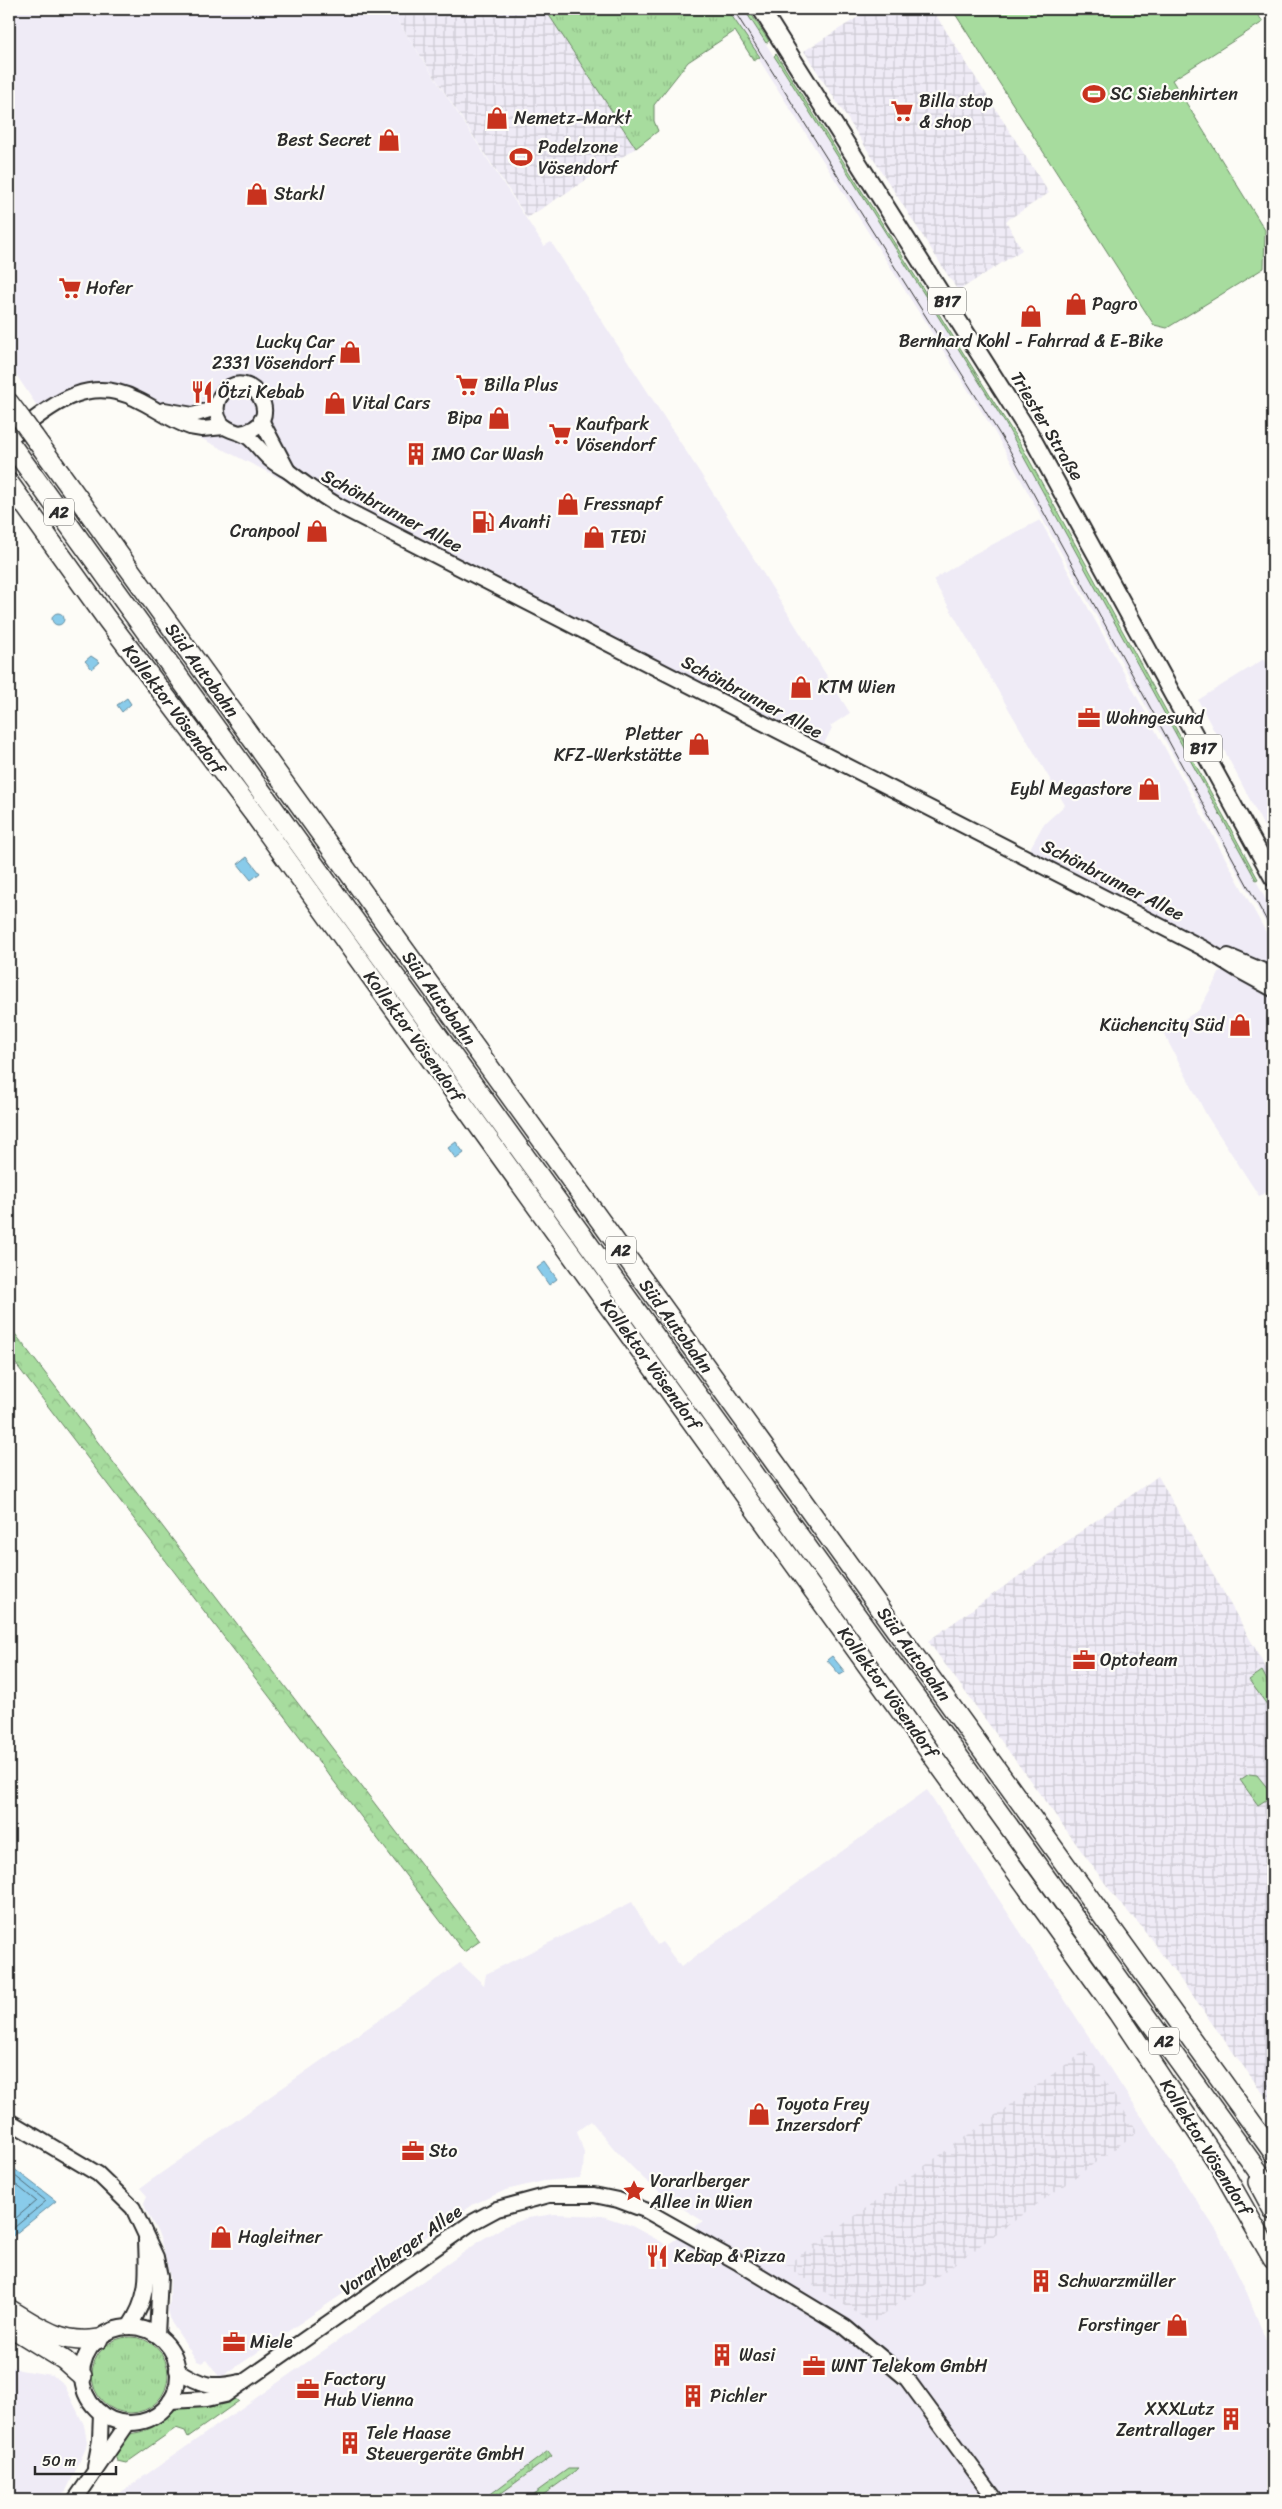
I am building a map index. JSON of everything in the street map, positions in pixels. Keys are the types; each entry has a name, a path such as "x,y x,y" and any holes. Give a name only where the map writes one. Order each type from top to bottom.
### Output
{"highway":[{"name":"Süd Autobahn","path":"9,403 1273,2152"},
{"name":"Süd Autobahn","path":"11,444 1236,2141"},
{"name":"Kollektor Vösendorf","path":"9,483 106,618 288,862 1118,2013 1220,2166 1273,2259"},
{"path":"1236,2141 1273,2192"},
{"name":"A2","path":"1236,2141 1273,2210"},
{"path":"9,2309 65,2339 82,2342 98,2339"},
{"path":"9,2326 64,2360 82,2376"}],"main road":[{"name":"Triester Straße","path":"761,9 1030,434 1273,878"},
{"name":"Schönbrunner Allee","path":"158,409 193,415 216,408 218,400 224,391 234,385 246,386 255,390 261,398 264,407 261,420 288,471"},
{"name":"Schönbrunner Allee","path":"11,444 63,399 76,393 92,390 112,391 130,396 190,427 202,429 225,427 240,433 248,437 272,461 288,471 308,488 339,506 1203,948"},
{"path":"216,408 220,421 225,427"},
{"path":"240,433 254,428 261,420"},
{"path":"1203,948 1273,975"},
{"path":"1203,948 1273,989"},
{"path":"9,2121 90,2169 127,2201 138,2215 156,2257 160,2277 157,2335"},
{"name":"Vorarlberger Allee","path":"170,2401 207,2399 225,2395 471,2223 497,2209 524,2200 549,2195 594,2196 618,2200 645,2210 739,2263 844,2327 907,2379 996,2500"},
{"path":"128,2327 144,2298 147,2277 146,2236"},
{"path":"128,2327 144,2329 157,2335 168,2346 178,2370 176,2389 170,2401 159,2413 144,2420 128,2423 113,2420 101,2413 91,2404 85,2391 82,2376 84,2361 98,2339 113,2330 128,2327"},
{"name":"Vorarlberger Allee","path":"178,2370 196,2382 214,2387 246,2381"},
{"path":"95,2470 100,2440 101,2413"},
{"path":"74,2500 128,2423"}],"shaded area":[{"path":"9,9 390,9 544,246 551,242 713,493 850,713 830,726 832,728 819,753 638,659 127,401 96,395 45,418 9,364"},
{"path":"390,9 545,9 636,148 527,218"},
{"path":"727,9 744,9 1005,423 1256,880 1273,915 1273,936 994,431"},
{"path":"871,9 932,9 1049,193 1006,221 1022,250 958,291 804,51"},
{"path":"1040,520 1273,945 1273,1189 1259,1196 1207,1116 1163,1032 1199,1010 1221,970 1028,852 1043,825 1065,805 933,580 974,554"},
{"path":"1264,659 1273,674 1273,844 1198,700"},
{"path":"1158,1476 1273,1680 1273,1794 1267,1798 1273,1808 1273,2107 1142,1927 1118,1901 928,1641"},
{"path":"927,1790 1218,2233 1247,2293 1273,2358 1273,2500 110,2500 483,2239 505,2226 528,2218 554,2214 602,2216 630,2225 667,2245 703,2221 672,2202 644,2179 616,2151 591,2121 577,2131 584,2153 583,2171 580,2178 544,2181 506,2190 474,2204 220,2378 207,2360 202,2363 197,2361 171,2322 168,2309 170,2277 165,2255 159,2235 146,2210 144,2203 147,2196 140,2188 460,1963 484,1985 486,1974 632,1902 657,1945 662,1942 681,1967"},
{"path":"1085,2051 1138,2132 872,2323 785,2266"},
{"path":"9,2365 20,2370 52,2375 58,2379 64,2384 84,2425 87,2442 85,2450 66,2491 52,2500 9,2500"}],"green space":[{"path":"545,9 727,9 760,57 754,61 735,31 688,62 654,105 654,121 658,131 636,148"},
{"path":"744,9 748,9 769,41 766,43"},
{"path":"952,9 1254,9 1263,22 1172,80 1265,230 1264,268 1167,328 1154,325"},
{"path":"776,54 1021,445 1258,879 1256,880 1005,423 774,56"},
{"path":"9,1326 480,1941 464,1952 9,1355"},
{"path":"1262,1671 1273,1692 1273,1713 1249,1680"},
{"path":"1249,1774 1257,1775 1269,1790 1273,1790 1272,1802 1269,1798 1258,1805 1240,1780"},
{"path":"130,2337 145,2340 157,2348 165,2360 168,2375 165,2390 157,2402 145,2410 130,2413 115,2410 103,2402 95,2390 92,2375 95,2360 103,2348 115,2340"},
{"path":"232,2398 239,2401 188,2437 185,2431 176,2428 126,2463 117,2461 115,2455 124,2439 131,2434 153,2427 179,2407 210,2400"},
{"path":"548,2451 552,2456 492,2500 484,2499"},
{"path":"568,2469 579,2469 536,2500 525,2500"}],"water":[{"path":"58,613 64,619 58,625 52,619"},
{"path":"91,656 100,662 92,669 85,661"},
{"path":"127,698 131,704 122,712 117,705"},
{"path":"247,857 260,873 251,880 238,864"},
{"path":"456,1142 464,1153 456,1159 448,1148"},
{"path":"545,1262 557,1279 549,1285 537,1268"},
{"path":"832,1656 845,1672 840,1675 827,1660"},
{"path":"9,2165 56,2201 9,2239"}],"tram line":[{"path":"733,9 1009,449 1273,932"}],"place":[{"name":"SC Siebenhirten","path":"1094,94"},
{"name":"Billa stop & shop","path":"902,111"},
{"name":"Nemetz-Markt","path":"497,118"},
{"name":"Best Secret","path":"389,140"},
{"name":"Padelzone Vösendorf","path":"521,157"},
{"name":"Starkl","path":"257,194"},
{"name":"Hofer","path":"70,288"},
{"name":"Pagro","path":"1076,304"},
{"name":"Bernhard Kohl - Fahrrad & E-Bike","path":"1031,316"},
{"name":"Lucky Car 2331 Vösendorf","path":"350,352"},
{"name":"Billa Plus","path":"467,385"},
{"name":"Ötzi Kebab","path":"202,392"},
{"name":"Vital Cars","path":"335,403"},
{"name":"Bipa","path":"499,418"},
{"name":"Kaufpark Vösendorf","path":"560,434"},
{"name":"IMO Car Wash","path":"416,454"},
{"name":"Fressnapf","path":"568,504"},
{"name":"Avanti","path":"483,522"},
{"name":"Cranpool","path":"317,531"},
{"name":"TEDi","path":"594,537"},
{"name":"KTM Wien","path":"801,687"},
{"name":"Wohngesund","path":"1089,718"},
{"name":"Pletter KFZ-Werkstätte","path":"699,744"},
{"name":"Eybl Megastore","path":"1149,789"},
{"name":"Küchencity Süd","path":"1240,1025"},
{"name":"Optoteam","path":"1084,1660"},
{"name":"Toyota Frey Inzersdorf","path":"759,2114"},
{"name":"Sto","path":"413,2151"},
{"name":"Vorarlberger Allee in Wien","path":"634,2191"},
{"name":"Hagleitner","path":"221,2237"},
{"name":"Kebap & Pizza","path":"657,2256"},
{"name":"Schwarzmüller","path":"1041,2281"},
{"name":"Forstinger","path":"1177,2325"},
{"name":"Miele","path":"234,2342"},
{"name":"Wasi","path":"722,2355"},
{"name":"WNT Telekom GmbH","path":"814,2366"},
{"name":"Factory Hub Vienna","path":"308,2389"},
{"name":"Pichler","path":"693,2396"},
{"name":"XXXLutz Zentrallager","path":"1231,2419"},
{"name":"Tele Haase Steuergeräte GmbH","path":"350,2443"}]}
